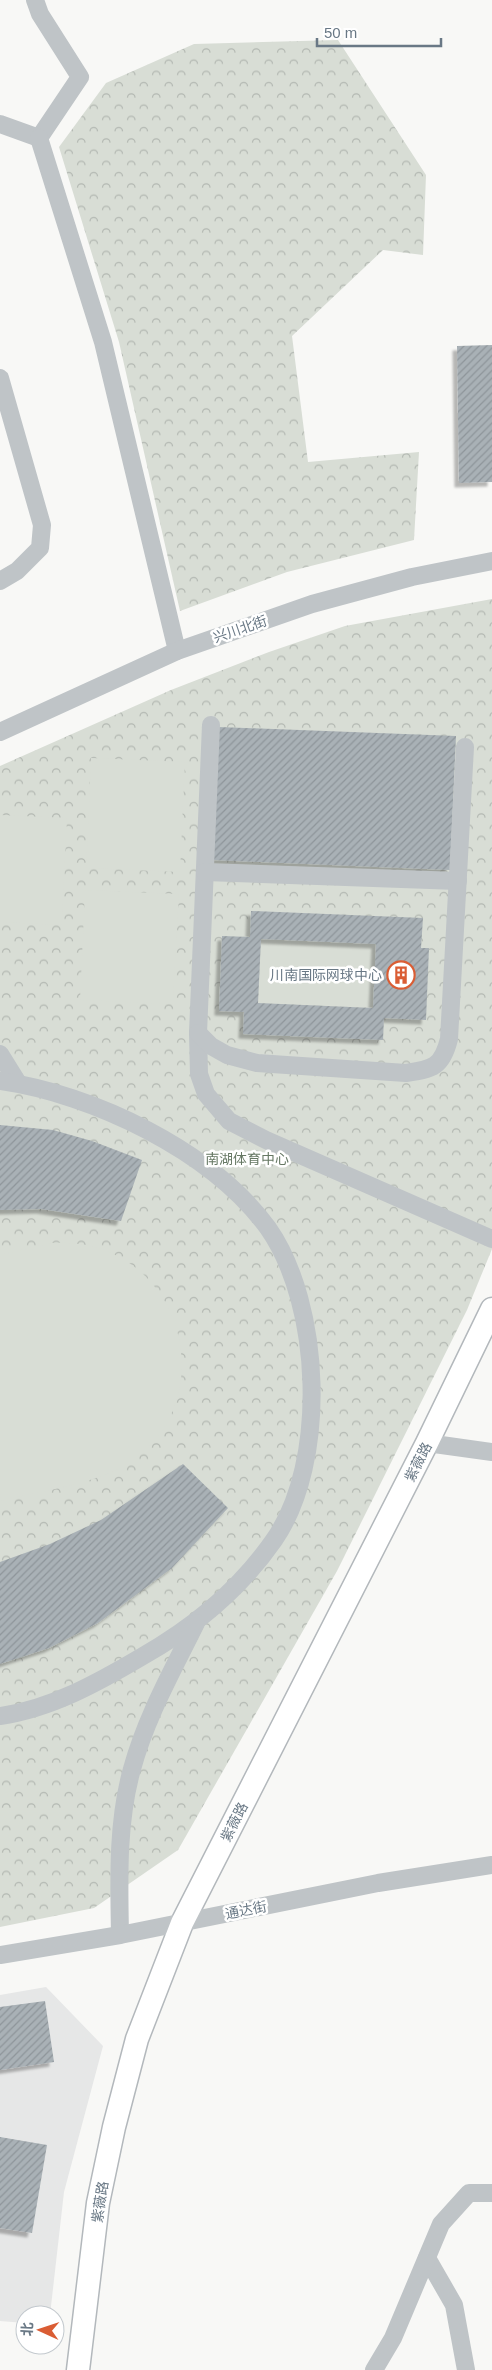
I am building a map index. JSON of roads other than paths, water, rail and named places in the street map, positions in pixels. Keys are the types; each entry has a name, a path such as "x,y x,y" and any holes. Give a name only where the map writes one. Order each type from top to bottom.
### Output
{"main road":[{"name":"紫薇路","path":"78,2370 98,2203 114,2127 137,2039 182,1923 428,1443 492,1310"}],"street":[{"path":"35,0 40,14 80,77 39,138"},
{"path":"0,124 39,138"},
{"path":"39,138 103,342 177,652"},
{"path":"0,378 42,525 40,548 17,571 0,581"},
{"name":"兴川北街","path":"0,732 177,652 312,604 412,577 492,561"},
{"path":"211,725 198,1033 199,1074 206,1094 229,1121 266,1140 492,1239"},
{"path":"198,1033 211,1046 227,1055 257,1063 406,1073 429,1070 444,1058 449,1039 465,747"},
{"path":"205,872 458,881"},
{"path":"0,1054 18,1083"},
{"path":"0,1081 18,1083 77,1101 126,1119 208,1166 243,1200 268,1228 289,1267 302,1307 310,1349 312,1398 308,1446 295,1498 275,1539 233,1590 197,1621 164,1644 80,1691 22,1713 0,1716"},
{"path":"428,1443 492,1452"},
{"path":"120,1935 120,1860 125,1803 132,1769 159,1698 197,1621"},
{"name":"通达街","path":"0,1956 120,1935 378,1883 492,1865"},
{"path":"374,2370 393,2338 441,2224 468,2193 492,2193"},
{"path":"427,2258 454,2305 466,2370"}],"place":[{"name":"川南国际网球中心","path":"401,975"}],"park label":[{"name":"南湖体育中心","path":"247,1159"}]}
